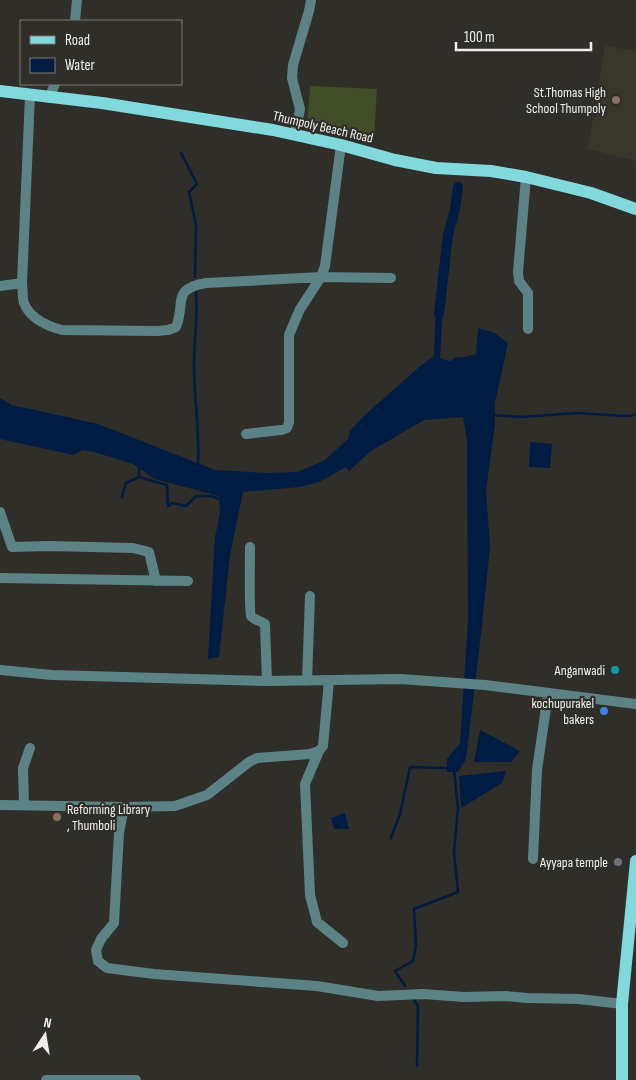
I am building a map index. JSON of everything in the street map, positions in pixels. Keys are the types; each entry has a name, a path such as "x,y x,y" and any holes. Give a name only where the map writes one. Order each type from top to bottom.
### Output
{"main road":[{"name":"Thumpoly Beach Road","path":"0,92 102,103 295,135 395,160 436,168 492,171 526,177 591,193 636,209"},
{"path":"622,1080 622,1004 636,861"}],"street":[{"path":"75,20 77,0"},
{"path":"295,135 300,109 292,78 293,65 310,11 311,0"},
{"path":"50,98 55,85"},
{"path":"30,95 22,283 24,303 34,316 47,326 62,330 168,330 176,327 179,319 181,299 185,290 192,285 321,276 391,278"},
{"path":"246,434 281,430 287,428 290,422 289,335 300,309 321,276 325,266 341,145"},
{"path":"526,177 518,272 519,281 528,293 528,330"},
{"path":"0,286 22,283"},
{"path":"0,512 12,547 133,548 149,552 156,581"},
{"path":"250,547 249,611 251,616 264,624 267,680"},
{"path":"0,578 188,581"},
{"path":"307,681 310,596"},
{"path":"0,670 52,674 307,681 400,680 485,684 548,694 636,704"},
{"path":"329,681 323,746 305,784 310,894 317,922 343,943"},
{"path":"533,859 537,770 548,694"},
{"path":"24,805 23,768 30,748"},
{"path":"0,805 175,806 206,795 257,758 310,754 319,751"},
{"path":"124,807 118,833 114,923 101,939 96,950 98,961 107,968 154,974 317,986 378,996 423,994 464,997 506,996 578,999 622,1004"},
{"path":"46,1080 136,1080"}],"shaded area":[{"name":"St.Thomas High School Thumpoly","path":"605,46 636,51 636,161 588,149"}],"green space":[{"path":"310,86 377,89 374,138 307,126"}],"water":[{"path":"443,302 440,358 449,361 476,354 478,328 495,333 508,343 495,403 495,425 486,490 490,547 481,634 466,759 458,772 447,772 447,759 460,743 468,621 467,440 463,417 424,420 371,451 349,471 346,467 321,481 300,487 243,492 230,555 219,657 208,659 215,537 220,513 219,496 155,479 133,464 94,452 82,450 73,455 0,439 0,398 12,405 98,424 215,470 265,473 298,472 325,460 348,439 350,431 365,415 434,356 436,303"},
{"path":"530,442 552,444 550,468 529,467"},
{"path":"480,730 520,751 511,762 474,762"},
{"path":"506,771 502,783 461,808 459,776"},
{"path":"345,813 349,829 334,829 331,818"}],"waterway":[{"path":"181,153 197,184 189,192 196,225 195,277"},
{"path":"439,314 448,235 455,209 458,187"},
{"path":"196,292 197,311 194,366 198,466"},
{"path":"451,362 462,358"},
{"path":"494,415 521,417 576,413 636,415"},
{"path":"122,497 126,483 139,477 139,466"},
{"path":"139,477 167,485 168,506 172,503 186,506 196,496 212,496 221,500"},
{"path":"391,838 400,814 410,767 448,768"},
{"path":"405,986 395,971 413,961 416,945 414,909 458,892 454,852 458,808 454,770"},
{"path":"414,1000 418,1006 417,1066"}],"place":[{"name":"St.Thomas High School Thumpoly","path":"616,100"},
{"name":"Anganwadi","path":"615,670"},
{"name":"kochupurakel bakers","path":"604,711"},
{"name":"Reforming Library , Thumboli","path":"57,817"},
{"name":"Ayyapa temple","path":"618,862"}]}
